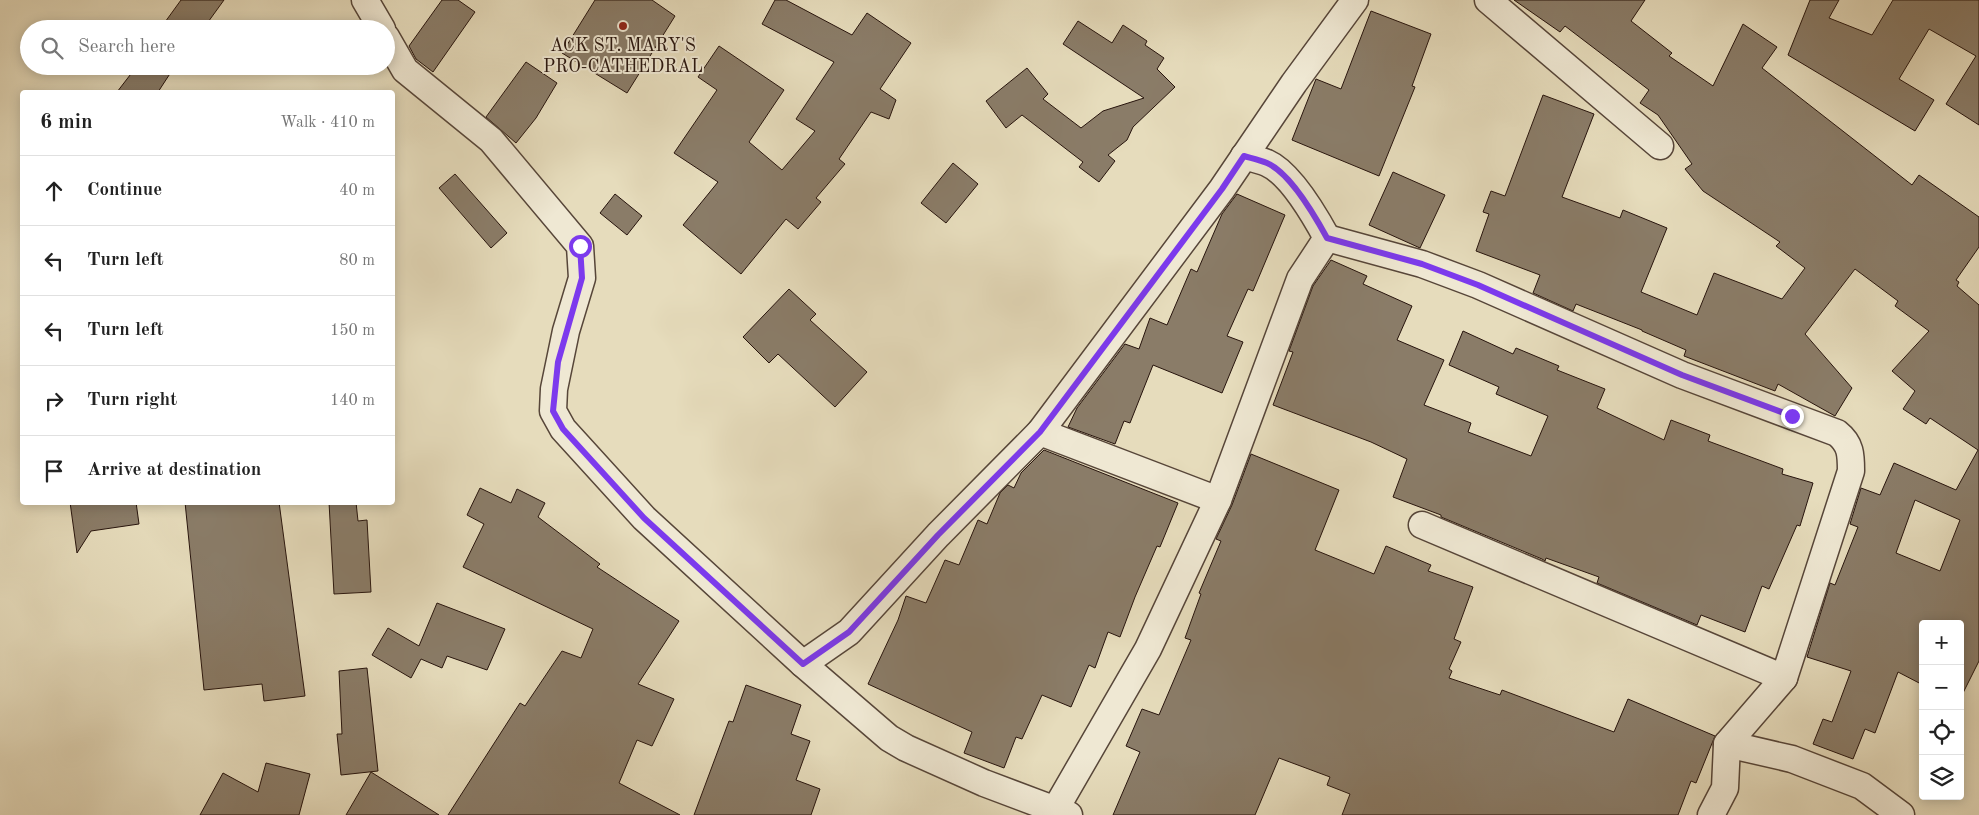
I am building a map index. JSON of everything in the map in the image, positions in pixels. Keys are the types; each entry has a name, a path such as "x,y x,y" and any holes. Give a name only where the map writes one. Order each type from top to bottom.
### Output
{"street":[{"path":"365,0 377,20"},
{"path":"803,664 849,632 938,535 1040,432 1222,189 1355,0"},
{"path":"1488,0 1660,146"},
{"path":"395,53 405,70 491,140 580,246 582,278 566,330 554,389 553,411 563,429 644,518 803,664 888,738 984,783 1062,812 1148,649 1218,500 1300,279 1327,238"},
{"path":"1244,156 1266,163 1277,169 1310,207 1327,238 1422,264 1459,278 1682,375 1838,433 1846,440 1851,453 1851,471 1784,678 1727,744 1725,788 1711,815"},
{"path":"1040,432 1218,500"},
{"path":"1422,525 1784,678"},
{"path":"1727,744 1792,759 1862,786 1900,815"}],"building":[{"path":"181,0 224,0 210,20 167,20"},
{"path":"442,0 458,0 475,12 433,72 416,59 409,46"},
{"name":"ACK ST. MARY'S PRO-CATHEDRAL","path":"595,0 652,0 675,16 627,93 562,53"},
{"path":"775,0 786,0 852,35 867,13 911,43 880,89 896,100 889,119 871,112 839,159 845,164 816,198 821,202 798,229 786,219 741,274 683,225 718,182 674,153 717,90 698,77 719,46 784,90 749,142 782,170 815,131 796,119 834,62 762,24"},
{"path":"1514,0 1645,0 1631,21 1672,53 1669,56 1713,86 1743,24 1777,47 1762,68 1912,185 1919,175 1979,217 1979,247 1956,280 1959,282 1957,286 1979,305 1979,661 1964,691 1964,620 1919,620 1919,683 1898,672 1875,733 1865,729 1853,759 1813,744 1823,719 1832,722 1851,671 1807,657 1830,583 1835,585 1858,527 1850,524 1861,488 1880,495 1894,463 1956,490 1978,450 1930,418 1926,424 1903,409 1915,391 1892,371 1929,331 1895,306 1898,301 1855,269 1805,334 1852,388 1835,416 1778,384 1775,391 1684,356 1686,350 1642,330 1576,304 1573,311 1533,293 1540,275 1476,251 1489,214 1483,212 1491,191 1505,196 1543,95 1594,114 1562,197 1620,218 1623,210 1667,228 1641,292 1697,315 1714,273 1782,299 1805,268 1776,246 1780,242 1703,191 1685,169 1692,164 1658,115 1640,103 1649,90 1565,26 1560,32","holes":["1915,500 1960,520 1940,571 1896,553"]},
{"path":"1810,0 1839,0 1829,18 1872,35 1893,0 1979,0 1979,125 1946,104 1976,56 1929,29 1899,79 1934,100 1915,131 1788,55"},
{"path":"1371,11 1431,34 1412,86 1415,87 1379,176 1292,140 1316,79 1341,89"},
{"path":"1078,21 1112,43 1123,25 1147,41 1145,45 1164,58 1157,69 1175,87 1133,127 1127,140 1108,155 1115,161 1099,182 1079,167 1083,162 1022,115 1006,128 986,101 1027,68 1048,94 1043,99 1081,128 1103,111 1144,98 1063,44"},
{"path":"526,62 557,83 536,118 516,143 486,117"},
{"path":"130,75 169,75 159,90 119,90"},
{"path":"953,163 978,184 946,223 921,203"},
{"path":"1393,172 1445,195 1420,248 1369,225"},
{"path":"455,174 507,233 491,248 439,188"},
{"path":"615,194 642,216 627,235 600,213"},
{"path":"1237,194 1285,215 1253,291 1248,289 1227,336 1243,342 1222,393 1153,365 1130,423 1124,421 1115,444 1068,427 1077,408 1125,344 1139,349 1150,318 1167,325 1191,269 1197,272 1222,214"},
{"path":"1331,260 1367,276 1363,284 1412,306 1397,340 1444,360 1424,405 1471,423 1468,432 1531,456 1548,416 1496,394 1499,387 1449,365 1463,331 1513,354 1516,348 1559,366 1557,370 1605,389 1597,408 1664,440 1671,420 1710,435 1708,441 1783,469 1782,474 1813,483 1800,526 1797,525 1769,589 1762,586 1745,632 1701,615 1697,625 1597,583 1599,577 1546,558 1545,561 1441,517 1441,515 1393,497 1407,459 1371,442 1273,405 1293,352 1289,351 1313,286"},
{"path":"789,289 816,314 810,320 867,372 835,407 778,354 769,363 743,337"},
{"path":"1044,450 1178,503 1160,547 1157,546 1120,637 1108,632 1095,668 1089,665 1071,707 1042,695 1022,739 1016,737 1004,768 964,753 972,732 868,684 898,620 906,596 926,603 945,560 959,565 978,520 987,524 1000,493 1008,485 1014,488 1021,473"},
{"path":"1251,454 1339,490 1315,550 1374,574 1386,546 1431,565 1428,571 1473,587 1454,639 1461,642 1449,669 1452,671 1449,678 1500,695 1502,690 1614,732 1628,699 1715,736 1696,783 1691,781 1678,815 1342,815 1350,794 1327,785 1330,777 1279,758 1255,815 1113,815 1140,752 1126,746 1142,709 1159,715 1191,640 1185,638 1201,594 1199,593 1221,541 1216,539 1232,505"},
{"path":"480,488 511,503 517,489 545,503 538,517 600,564 597,567 679,621 638,684 674,699 652,746 637,740 619,783 680,815 448,815 520,703 525,706 562,651 581,658 593,629 463,567 484,524 467,515"},
{"path":"70,505 136,505 139,524 91,531 77,553"},
{"path":"185,505 279,505 305,696 264,701 262,684 204,690"},
{"path":"329,505 356,505 358,521 367,520 371,592 334,594"},
{"path":"437,603 505,629 487,670 447,656 442,668 421,659 411,678 372,655 388,628 419,646"},
{"path":"367,668 378,771 341,775 337,734 342,734 339,671"},
{"path":"746,685 801,705 791,734 810,741 796,780 820,789 811,815 694,815 729,721 733,722"},
{"path":"266,763 310,774 299,815 200,815 223,773 258,792"},
{"path":"371,772 439,815 346,815"}],"place":[{"name":"ACK ST. MARY'S PRO-CATHEDRAL","path":"623,26"}],"route":[{"path":"580,246 583,260 582,278 558,362 553,411 563,429 644,518 790,650 803,664 849,632 938,535 1040,432 1222,189 1244,156 1266,163 1277,169 1310,207 1327,238 1422,264 1478,285 1682,375 1792,416"}]}
